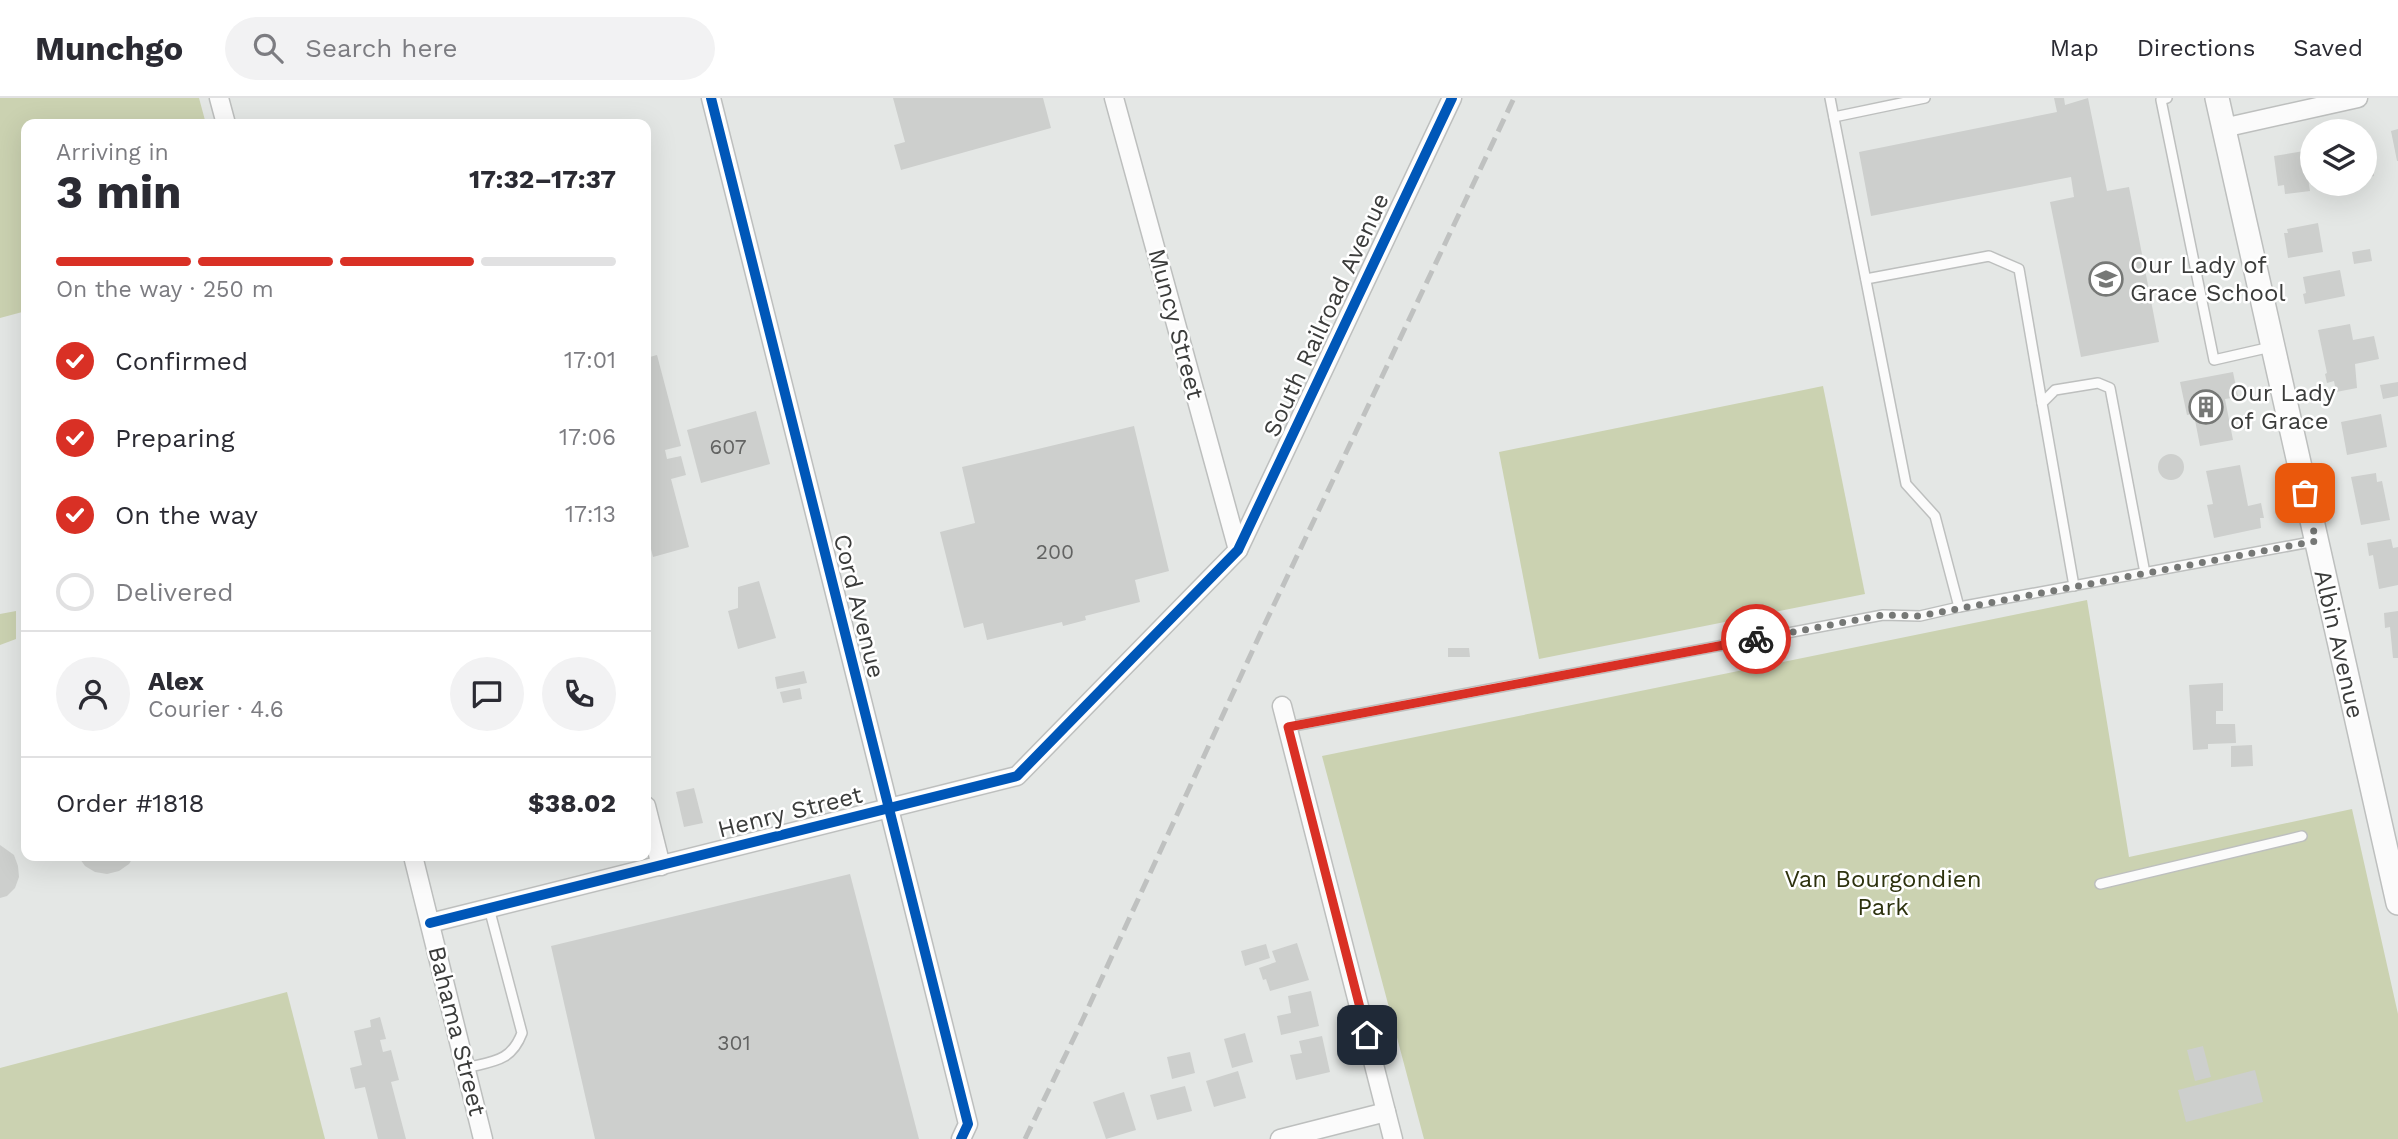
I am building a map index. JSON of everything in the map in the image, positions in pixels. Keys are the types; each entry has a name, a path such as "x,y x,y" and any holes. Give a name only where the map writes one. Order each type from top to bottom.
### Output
{"street":[{"path":"219,98 225,119"},
{"name":"Cord Avenue","path":"711,98 888,809 964,1132"},
{"name":"Muncy Street","path":"1114,98 1238,550"},
{"name":"South Railroad Avenue","path":"1238,550 1452,98"},
{"name":"Albin Avenue","path":"2217,98 2398,903"},
{"path":"2223,128 2357,98"},
{"name":"Henry Street","path":"430,923 1017,776 1238,550"},
{"path":"1282,706 1393,1139"},
{"path":"651,826 661,866"},
{"name":"Bahama Street","path":"414,861 483,1139"},
{"path":"1280,1139 1386,1112"}],"lane":[{"path":"1830,98 1906,485 1935,516 1959,607"},
{"path":"1834,117 1925,98"},
{"path":"2167,98 2161,100 2214,360 2273,346"},
{"path":"1866,279 1989,256 2020,269 2074,586"},
{"path":"2042,403 2055,390 2098,383 2110,388 2145,573"},
{"path":"1288,727 1883,615 1920,616 2316,541"},
{"path":"2100,884 2302,836"},
{"path":"466,1068 505,1058 516,1048 522,1033 489,908"}],"green space":[{"path":"0,98 199,98 205,119 21,119 21,312 0,318"},
{"path":"1823,386 1865,594 1539,659 1499,452"},
{"name":"Van Bourgondien Park","path":"2087,600 2129,857 2352,809 2398,1014 2398,1139 1424,1139 1322,756"},
{"path":"16,611 16,639 0,645 0,614"},
{"path":"287,992 325,1139 0,1139 0,1068"}],"building":[{"path":"893,98 1043,98 1051,128 901,170 894,145 905,142"},
{"name":"Our Lady of Grace School","path":"2054,98 2064,98 2065,105 2088,98 2107,191 2129,187 2159,342 2081,357 2050,202 2074,197 2071,177 1871,216 1859,152 2057,112"},
{"path":"2398,129 2398,161 2397,161 2391,131"},
{"path":"2300,152 2300,192 2285,194 2284,185 2278,186 2274,156"},
{"path":"2318,223 2323,252 2288,258 2284,233 2288,233 2287,229"},
{"path":"2370,249 2372,261 2354,264 2352,252"},
{"path":"2340,270 2345,296 2305,304 2303,277"},
{"path":"2350,324 2353,340 2374,336 2379,359 2355,364 2357,388 2336,392 2334,381 2327,383 2318,330"},
{"path":"657,355 681,446 665,450 667,459 681,456 686,475 671,479 689,547 653,557 651,549 651,357"},
{"name":"Our Lady of Grace","path":"2233,372 2238,397 2225,399 2233,440 2200,446 2195,420 2192,414 2187,415 2180,382"},
{"path":"2398,382 2398,396 2383,399 2380,385"},
{"path":"756,411 770,464 701,483 687,430"},
{"path":"2381,414 2387,447 2347,455 2341,422"},
{"path":"1134,426 1169,571 1135,580 1140,602 1085,616 1086,620 1063,626 1062,622 987,640 983,623 964,628 940,532 975,523 962,467"},
{"path":"2171,454 2180,458 2184,467 2180,476 2171,480 2162,476 2158,467 2162,458"},
{"name":"Our Lady of Grace","path":"2240,465 2248,506 2261,503 2264,518 2260,518 2261,528 2214,538 2207,505 2213,504 2206,471"},
{"path":"2376,473 2377,482 2382,481 2390,520 2361,525 2351,477"},
{"path":"2391,539 2393,548 2398,547 2398,585 2379,589 2373,555 2369,556 2367,543"},
{"path":"759,581 776,638 738,649 728,611 738,608 738,587"},
{"path":"2398,611 2398,658 2393,658 2390,627 2385,628 2384,613"},
{"path":"1448,648 1469,648 1470,657 1448,657"},
{"path":"804,671 807,683 777,689 775,677"},
{"path":"2223,683 2223,711 2216,711 2216,724 2235,724 2236,743 2208,744 2208,749 2193,750 2189,685"},
{"path":"800,688 802,699 783,703 780,692"},
{"path":"2252,745 2253,766 2231,767 2231,746"},
{"path":"694,788 703,823 684,827 676,792"},
{"path":"0,845 14,855 19,877 15,888 7,896 0,898"},
{"path":"82,861 131,861 119,871 107,874 95,872"},
{"path":"850,874 919,1139 595,1139 551,946"},
{"path":"1297,943 1309,980 1270,991 1259,968 1276,962 1272,951"},
{"path":"1266,944 1270,958 1245,966 1241,951"},
{"path":"1311,991 1319,1026 1281,1035 1277,1016 1291,1013 1288,996"},
{"path":"380,1017 386,1039 380,1040 383,1052 391,1050 399,1080 391,1082 406,1139 378,1139 365,1087 355,1089 350,1068 362,1065 354,1031 371,1027 370,1020"},
{"path":"1245,1033 1253,1062 1232,1068 1224,1039"},
{"path":"1322,1036 1330,1072 1296,1080 1290,1055 1302,1053 1299,1041"},
{"path":"2203,1046 2211,1077 2195,1081 2187,1050"},
{"path":"1190,1052 1195,1073 1172,1079 1167,1057"},
{"path":"2255,1070 2263,1102 2186,1122 2178,1090"},
{"path":"1238,1071 1246,1098 1214,1107 1206,1081"},
{"path":"1185,1086 1192,1111 1157,1120 1150,1095"},
{"path":"1124,1092 1136,1130 1106,1139 1093,1102"}],"railway":[{"path":"1025,1139 1514,98"}],"cycle path":[{"path":"711,98 968,1124 961,1139"},
{"path":"430,923 1017,776 1238,550 1452,98"}],"way so far":[{"path":"1756,639 1883,615 1920,616 2316,541 2305,493"}],"place":[{"name":"Our Lady of Grace School","path":"2106,279"},
{"name":"Our Lady of Grace","path":"2206,407"}],"route":[{"path":"1367,1035 1288,727 1756,639"}]}
